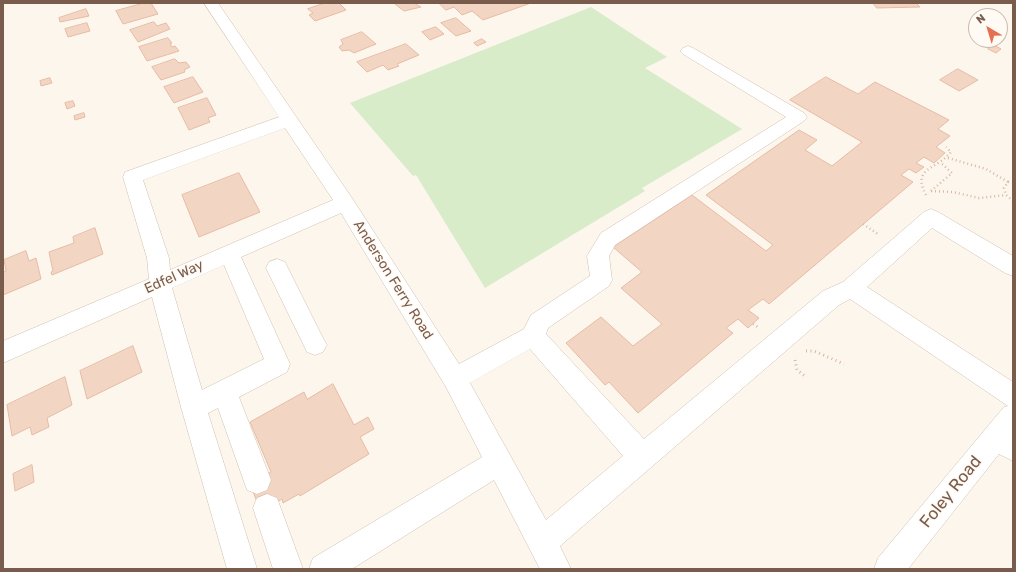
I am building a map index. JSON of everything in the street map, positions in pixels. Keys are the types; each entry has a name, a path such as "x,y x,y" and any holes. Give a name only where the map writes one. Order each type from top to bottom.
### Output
{"street":[{"name":"Anderson Ferry Road","path":"211,3 345,203 455,379 556,569"},
{"path":"455,379 533,336 539,322 601,280 598,256 608,239 798,117 688,51"},
{"path":"242,569 160,284 158,258 132,177 290,120"},
{"name":"Edfel Way","path":"3,352 345,203"},
{"path":"542,542 831,298 851,288 930,217 1013,267"},
{"path":"194,406 278,364 228,253"},
{"path":"277,268 316,344"},
{"path":"851,288 1013,396"},
{"path":"533,336 642,457"},
{"path":"224,391 257,480"},
{"name":"Foley Road","path":"889,569 1008,433"},
{"path":"324,569 499,462"},
{"path":"267,508 288,569"}],"path":[{"path":"926,195 920,184 921,176 929,168 948,158 951,152 946,147"},
{"path":"940,158 944,160"},
{"path":"948,158 997,173 1008,182"},
{"path":"940,162 952,173 930,191 953,192 980,198 1006,195"},
{"path":"1013,181 1008,182 1004,188 1006,195 1013,201"},
{"path":"862,224 880,236"},
{"path":"802,350 814,351 844,364"},
{"path":"795,357 797,370 806,378"}],"green space":[{"path":"591,7 667,57 645,68 742,129 642,188 645,191 485,288 416,175 413,176 350,103"}],"building":[{"path":"144,3 151,3 158,14 123,24 116,11"},
{"path":"325,3 339,3 346,10 315,21 309,15 313,13 308,9"},
{"path":"414,3 421,7 404,11 395,4"},
{"path":"439,3 531,3 483,20 472,11 462,15 454,7 446,10"},
{"path":"873,3 916,3 920,7 877,8"},
{"path":"86,9 89,16 60,22 59,18"},
{"path":"456,18 471,31 456,36 441,23"},
{"path":"154,22 157,26 166,23 170,29 138,42 130,30"},
{"path":"87,23 90,31 68,37 65,29"},
{"path":"436,27 444,34 430,40 422,32"},
{"path":"362,32 376,44 354,53 349,50 342,51 339,47 343,44 341,40"},
{"path":"168,38 172,43 170,43 172,47 175,46 179,51 147,61 139,47"},
{"path":"482,39 486,42 477,46 474,43"},
{"path":"406,44 419,55 397,64 399,66 388,70 383,65 367,72 357,62"},
{"path":"999,48 1001,49 996,53 988,49"},
{"path":"175,59 179,63 186,62 190,67 184,70 185,72 161,80 152,67"},
{"path":"958,69 978,80 959,91 940,80"},
{"path":"193,77 203,92 174,103 164,87"},
{"path":"826,77 858,94 875,82 949,120 938,129 950,136 936,147 945,153 934,163 924,157 916,163 924,167 916,173 909,169 901,175 913,182 769,304 763,299 748,310 759,318 748,328 738,319 726,328 733,333 638,413 609,382 605,385 566,343 601,317 633,346 662,324 621,288 642,272 613,247 692,195 766,251 773,245 706,195 799,130 817,140 805,150 832,166 862,142 790,100"},
{"path":"50,78 52,83 41,86 40,81"},
{"path":"207,98 216,115 208,118 210,122 189,130 178,108"},
{"path":"73,101 75,106 67,109 65,103"},
{"path":"84,113 85,117 75,120 74,116"},
{"path":"239,173 260,212 199,237 182,195"},
{"path":"95,228 103,254 52,275 51,272 53,271 49,252 74,243 73,237"},
{"path":"26,251 29,261 36,258 41,279 3,295 3,272 6,271 4,260"},
{"path":"133,346 142,372 87,399 80,371"},
{"path":"65,377 72,405 47,418 49,427 32,435 30,427 12,436 7,405"},
{"path":"333,384 354,425 368,417 374,429 360,437 369,454 300,496 299,494 283,503 282,499 261,512 250,484 271,472 250,422 304,392 307,399"},
{"path":"32,465 34,482 15,491 13,474"}]}
